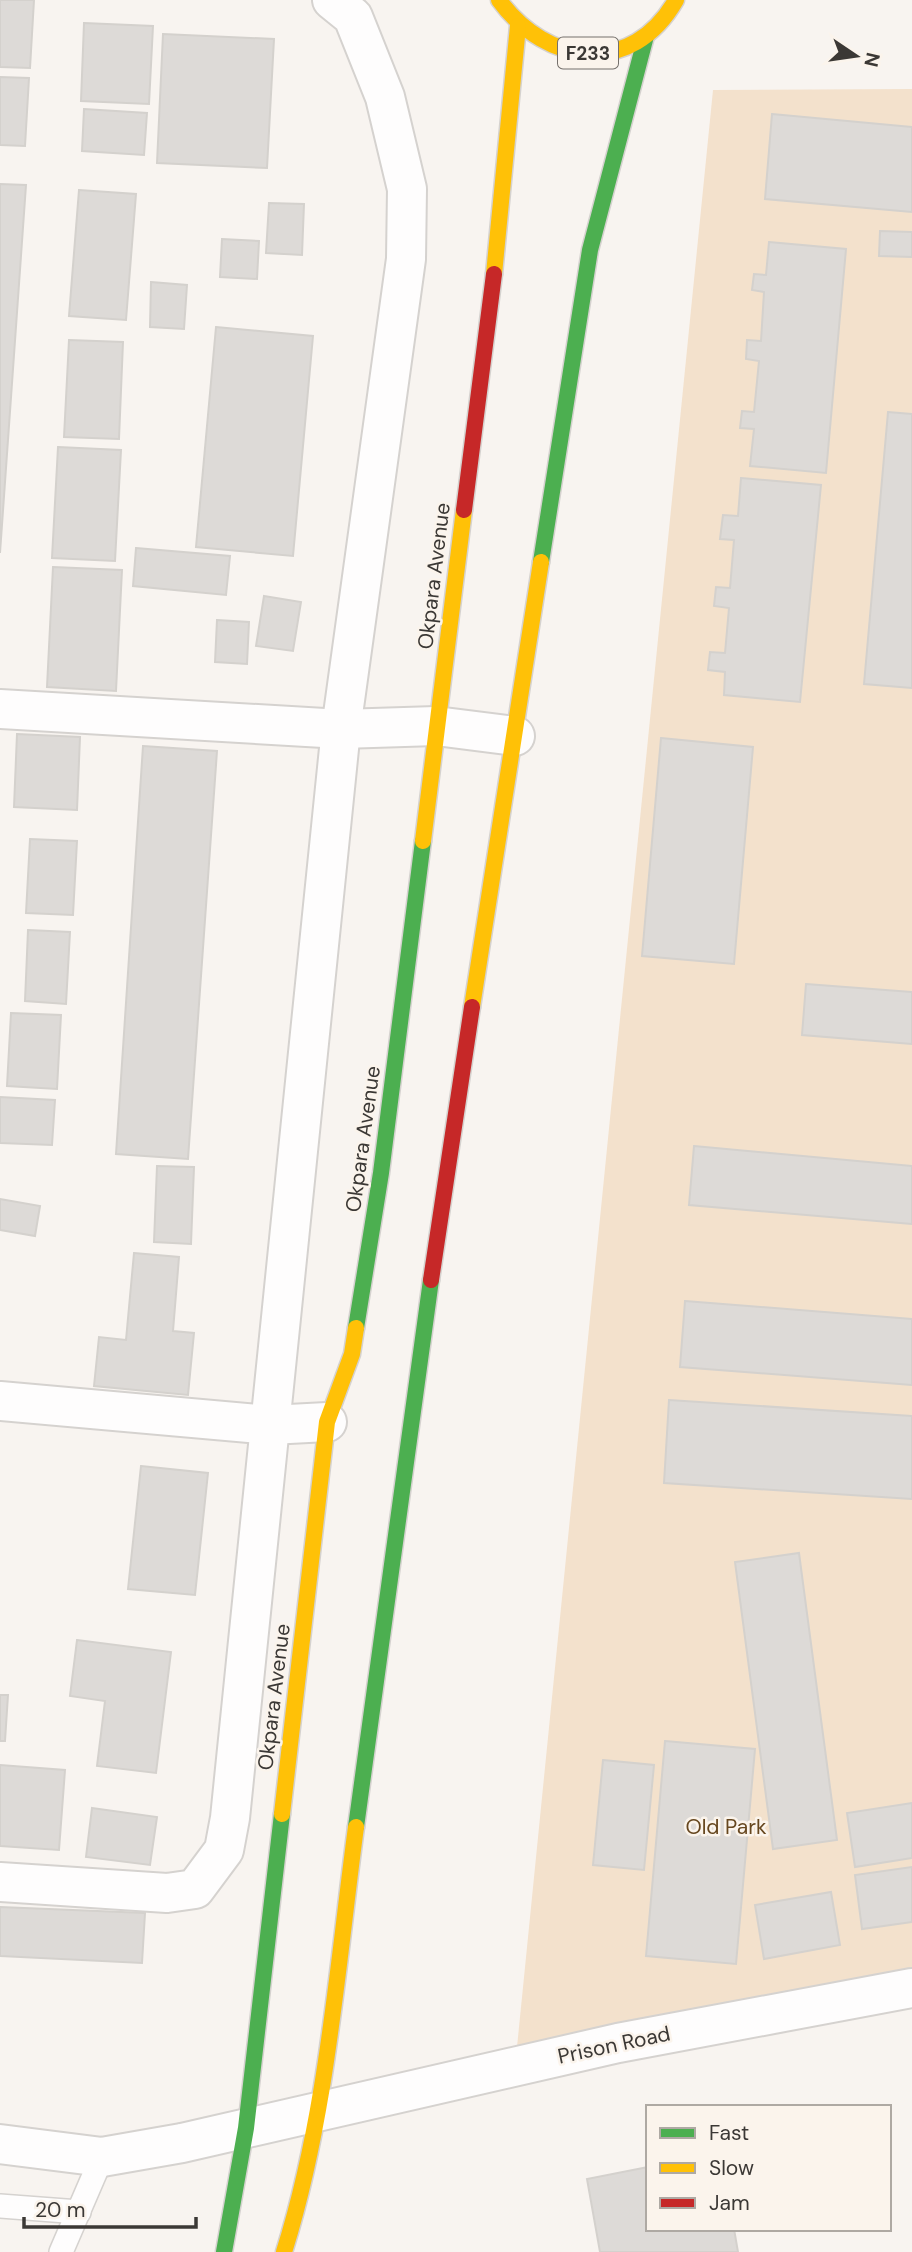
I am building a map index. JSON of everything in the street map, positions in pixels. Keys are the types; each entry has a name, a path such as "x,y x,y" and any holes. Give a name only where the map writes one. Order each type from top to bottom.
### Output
{"main road":[{"name":"F233","path":"499,0 518,26 546,45 580,54 615,50 646,36 673,8 676,0"},
{"name":"Okpara Avenue","path":"224,2252 246,2128 327,1422 352,1354 377,1198 504,192 518,26"},
{"path":"284,2252 299,2204 317,2112 442,1202 590,250 646,36"}],"street":[{"path":"0,1882 167,1893 195,1889 224,1850 230,1818 341,729 406,259 407,189 385,97 353,17 332,0"},
{"path":"0,709 341,729 436,726 514,736"},
{"path":"0,1401 270,1425 327,1422"},
{"name":"Prison Road","path":"0,2144 102,2157 246,2128 618,2043 912,1988"}],"lane":[{"path":"61,2252 102,2157"},
{"path":"0,2206 79,2212"}],"green space":[{"name":"Old Park","path":"912,89 912,1986 515,2067 713,90"}],"building":[{"path":"0,0 34,0 30,68 0,67"},
{"path":"84,23 153,26 149,104 81,101"},
{"path":"163,34 274,39 267,168 157,163"},
{"path":"0,77 29,78 25,146 0,145"},
{"path":"84,109 147,113 144,155 82,151"},
{"path":"772,114 912,127 912,212 765,199"},
{"path":"0,184 26,185 0,553"},
{"path":"79,190 136,194 126,320 69,316"},
{"path":"269,203 304,204 302,255 266,253"},
{"path":"880,231 912,232 912,257 879,256"},
{"path":"222,239 259,241 257,279 220,277"},
{"path":"769,242 846,249 826,473 750,466 754,429 740,428 742,411 754,412 759,361 746,359 747,340 761,341 764,292 752,290 754,274 766,275"},
{"path":"151,282 187,285 184,329 150,327"},
{"path":"216,327 313,336 293,556 196,547"},
{"path":"69,340 123,342 119,439 64,437"},
{"path":"888,412 912,414 912,688 864,684"},
{"path":"58,447 121,450 115,561 52,558"},
{"path":"741,478 821,485 800,702 724,695 725,672 708,670 710,652 725,653 729,608 714,606 716,587 730,588 734,540 720,539 723,515 738,516"},
{"path":"136,548 230,556 226,595 133,586"},
{"path":"53,567 122,570 116,691 47,687"},
{"path":"264,596 301,602 293,651 256,646"},
{"path":"217,620 249,622 247,664 215,662"},
{"path":"17,734 80,737 77,810 14,807"},
{"path":"661,738 753,747 734,964 642,956"},
{"path":"143,746 217,751 188,1159 116,1154"},
{"path":"30,839 77,841 73,915 26,913"},
{"path":"28,930 70,932 66,1004 25,1001"},
{"path":"806,984 912,992 912,1044 802,1035"},
{"path":"11,1013 61,1015 57,1089 7,1086"},
{"path":"0,1097 55,1100 52,1145 0,1143"},
{"path":"694,1146 912,1166 912,1224 689,1205"},
{"path":"157,1166 194,1167 191,1244 154,1242"},
{"path":"0,1199 40,1206 35,1236 0,1230"},
{"path":"134,1253 179,1257 173,1331 194,1333 188,1395 94,1386 99,1337 126,1340"},
{"path":"685,1301 912,1319 912,1385 680,1367"},
{"path":"669,1400 912,1416 912,1499 664,1483"},
{"path":"141,1466 208,1473 195,1595 128,1589"},
{"path":"799,1553 837,1840 773,1849 735,1562"},
{"path":"77,1640 171,1652 156,1773 97,1766 105,1701 70,1696"},
{"path":"0,1695 8,1695 5,1741 0,1741"},
{"path":"665,1741 755,1749 736,1964 646,1956"},
{"path":"603,1760 654,1765 644,1870 593,1865"},
{"path":"0,1765 65,1770 59,1850 0,1846"},
{"path":"912,1803 912,1858 855,1867 847,1813"},
{"path":"92,1808 157,1817 150,1865 86,1857"},
{"path":"912,1867 912,1922 862,1929 855,1875"},
{"path":"831,1892 840,1945 764,1959 755,1905"},
{"path":"0,1907 145,1913 142,1963 0,1956"},
{"path":"646,2167 646,2231 734,2231 738,2252 600,2252 587,2179"}],"traffic: fast":[{"path":"541,562 590,250 646,36"},
{"path":"356,1328 381,1173 423,841"},
{"path":"356,1827 431,1280"},
{"path":"224,2252 246,2128 282,1814"}],"traffic: slow":[{"path":"499,0 519,22 541,39 564,49 589,54 613,51 637,42 658,25 676,0"},
{"path":"494,274 518,26"},
{"path":"423,841 464,510"},
{"path":"472,1007 541,562"},
{"path":"282,1814 327,1422 352,1354 356,1328"},
{"path":"284,2252 299,2200 321,2094 356,1827"}],"traffic: jam":[{"path":"464,510 494,274"},
{"path":"431,1280 472,1007"}]}
